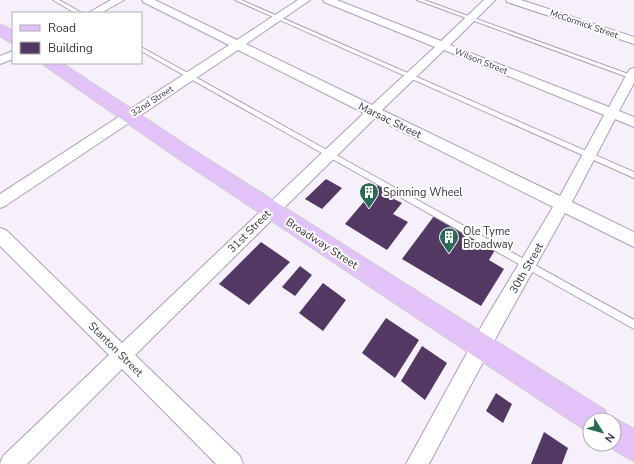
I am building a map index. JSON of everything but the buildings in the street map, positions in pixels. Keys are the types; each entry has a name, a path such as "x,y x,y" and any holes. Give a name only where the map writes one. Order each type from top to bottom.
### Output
{"main road":[{"path":"0,29 12,37"},
{"name":"Broadway Street","path":"52,64 128,117 482,345 583,412"},
{"path":"622,438 634,446"}],"street":[{"path":"96,12 119,0"},
{"name":"Marsac Street","path":"147,0 634,240"},
{"name":"32nd Street","path":"0,202 305,0"},
{"name":"Wilson Street","path":"328,0 634,122"},
{"name":"31st Street","path":"11,464 271,210 490,0"},
{"name":"McCormick Street","path":"511,0 634,41"},
{"path":"0,61 12,55"},
{"name":"30th Street","path":"417,464 482,345 563,205 633,75"},
{"name":"Stanton Street","path":"0,236 232,464"}],"lane":[{"path":"55,0 77,12"},
{"path":"237,0 634,176"},
{"path":"419,0 633,75"},
{"path":"142,50 634,325"}],"place":[{"name":"Spinning Wheel","path":"369,209"},
{"name":"Ole Tyme Broadway","path":"449,254"}]}
